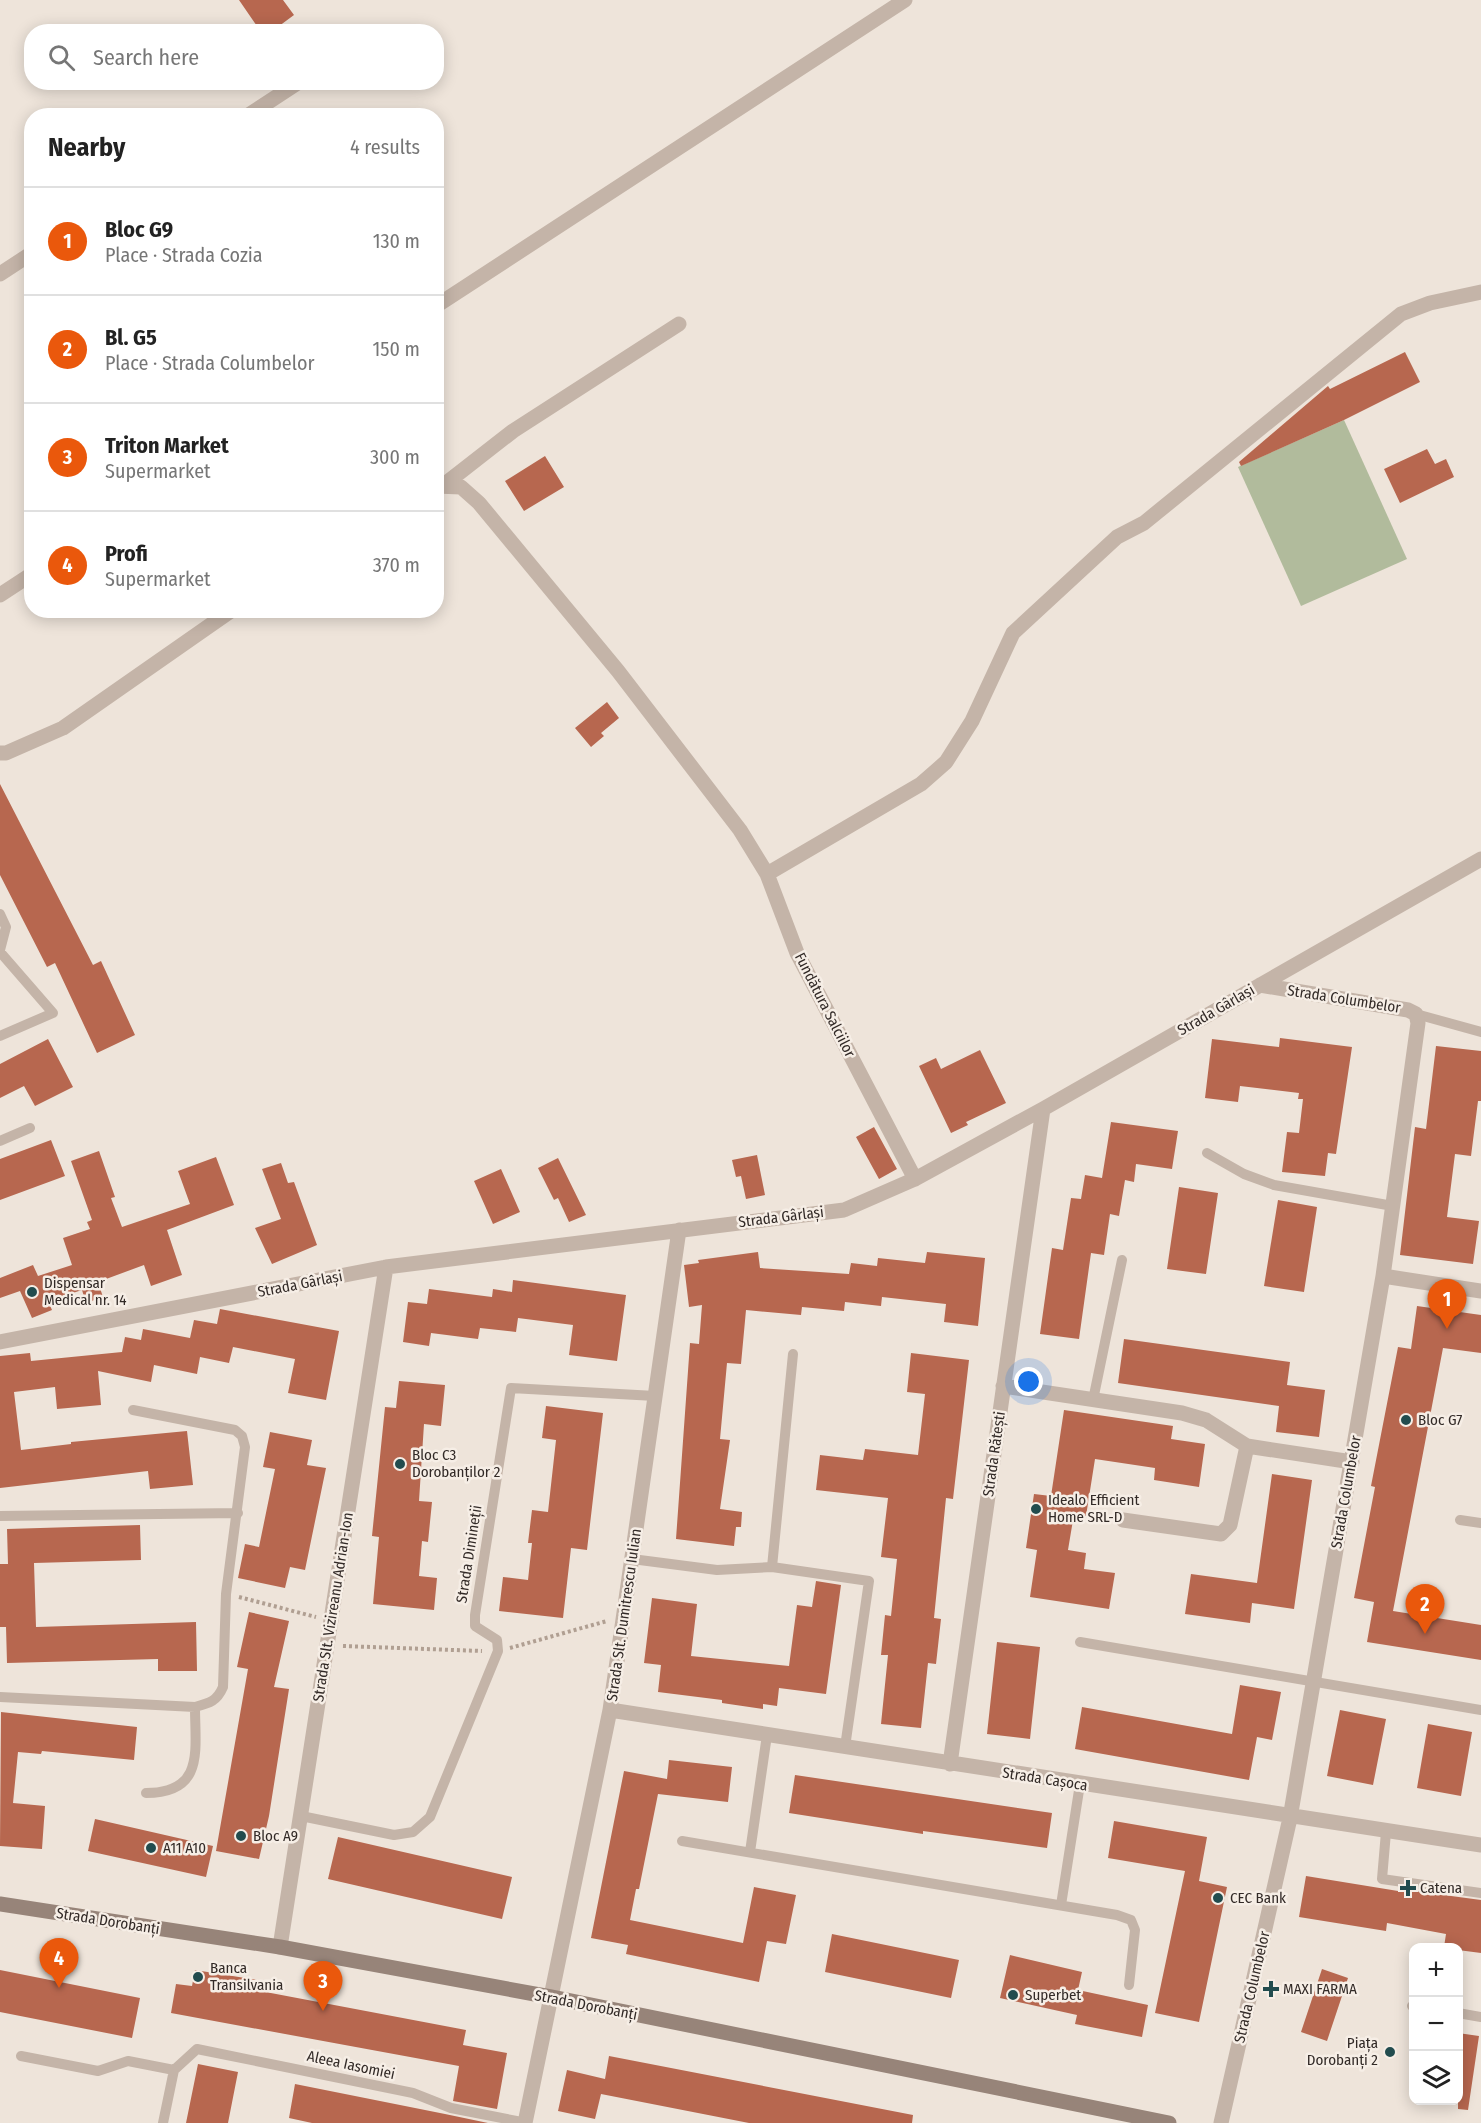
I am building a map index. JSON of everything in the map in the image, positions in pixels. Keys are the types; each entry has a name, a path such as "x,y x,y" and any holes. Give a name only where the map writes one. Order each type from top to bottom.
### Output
{"main road":[{"name":"Strada Dorobanți","path":"0,1904 280,1947 551,1997 1169,2123"}],"street":[{"path":"444,301 905,0"},
{"path":"259,108 287,90"},
{"path":"0,274 24,259"},
{"path":"767,874 921,784 946,762 972,721 1013,633 1117,537 1144,523 1401,314 1430,303 1481,292"},
{"path":"444,483 513,431 680,324"},
{"name":"Fundătura Salciilor","path":"444,485 461,487 479,503 618,671 741,830 767,874 797,952 915,1179"},
{"path":"0,595 24,579"},
{"path":"0,753 6,753 63,728 221,618"},
{"name":"Strada Gârlași","path":"0,1342 386,1267 844,1210 915,1179 1043,1109 1481,859"},
{"name":"Strada Columbelor","path":"1221,2123 1290,1818 1383,1276 1418,1023 1416,1014 1407,1010 1260,985"},
{"name":"Strada Rătești","path":"950,1764 1043,1109"},
{"name":"Strada Slt. Dumitrescu Iulian","path":"526,2123 610,1710 679,1230"},
{"name":"Strada Slt. Vizireanu Adrian-Ion","path":"280,1947 386,1267"},
{"path":"1383,1276 1481,1291"},
{"path":"1003,1386 1206,1420 1247,1446 1352,1462"},
{"path":"1123,1520 1221,1534 1230,1525 1247,1446"},
{"name":"Strada Cașoca","path":"610,1710 1290,1818 1481,1845"}],"lane":[{"path":"0,914 6,927 0,951 52,1013 0,1036"},
{"path":"1416,1014 1481,1032"},
{"path":"0,1141 30,1128"},
{"path":"1207,1153 1244,1174 1274,1185 1394,1206"},
{"path":"1094,1400 1122,1260"},
{"path":"772,1567 793,1354"},
{"name":"Strada Dimineții","path":"302,1816 394,1836 413,1832 430,1817 498,1651 498,1640 475,1626 475,1616 510,1388 655,1396"},
{"path":"0,1697 195,1707 211,1703 219,1697 223,1687 226,1594 245,1447 242,1436 235,1430 133,1410"},
{"path":"0,1516 237,1513"},
{"path":"1460,1520 1481,1523"},
{"path":"632,1560 717,1570 772,1567 869,1581 845,1747"},
{"path":"1080,1642 1481,1710"},
{"path":"146,1793 166,1793 177,1788 187,1779 195,1759 195,1707"},
{"path":"750,1852 767,1735"},
{"path":"1061,1905 1080,1784"},
{"path":"1386,1832 1382,1879 1481,1893"},
{"path":"682,1841 1061,1905 1131,1920 1135,1930 1129,1985"},
{"path":"1463,2014 1481,2017"},
{"name":"Aleea Iasomiei","path":"174,2070 197,2049 413,2093 451,2108 526,2123"},
{"path":"21,2055 98,2071 128,2061 174,2070 163,2123"}],"path":[{"path":"226,1594 331,1621"}],"green space":[{"path":"1344,420 1407,559 1301,606 1238,467"}],"building":[{"path":"239,0 283,0 294,15 282,24 256,24"},
{"path":"1405,352 1420,382 1344,420 1241,466 1239,462 1328,386 1330,389"},
{"path":"1427,449 1435,464 1446,459 1454,477 1400,503 1384,469"},
{"path":"545,456 564,487 524,511 505,481"},
{"path":"607,702 619,718 601,733 604,736 591,747 575,728"},
{"path":"0,784 93,965 101,961 135,1035 97,1053 55,963 47,967 0,875"},
{"path":"1280,1038 1352,1047 1336,1154 1328,1153 1325,1176 1282,1172 1287,1132 1299,1133 1303,1099 1298,1099 1299,1093 1240,1086 1238,1102 1205,1098 1212,1039 1279,1047"},
{"path":"48,1039 73,1087 35,1106 24,1086 0,1098 0,1064"},
{"path":"1436,1046 1481,1051 1481,1101 1478,1101 1471,1156 1455,1154 1447,1217 1479,1221 1473,1264 1400,1255 1415,1127 1426,1129"},
{"path":"980,1050 1006,1103 966,1122 968,1125 951,1133 919,1066 936,1058 941,1069"},
{"path":"1111,1122 1178,1131 1172,1169 1136,1164 1134,1182 1125,1180 1119,1216 1110,1214 1104,1255 1091,1253 1079,1339 1040,1334 1052,1248 1063,1250 1071,1198 1081,1199 1085,1175 1102,1178"},
{"path":"874,1127 897,1169 879,1179 856,1137"},
{"path":"51,1140 65,1176 0,1200 0,1159"},
{"path":"99,1151 115,1197 111,1198 122,1227 190,1204 178,1171 216,1157 234,1205 167,1230 182,1275 151,1286 144,1265 98,1282 103,1297 86,1303 82,1290 48,1301 52,1310 32,1318 20,1291 0,1298 0,1278 33,1265 38,1276 72,1265 63,1238 90,1229 87,1222 92,1220 71,1161"},
{"path":"757,1155 765,1195 746,1199 741,1176 736,1177 732,1160"},
{"path":"558,1158 586,1215 569,1222 558,1198 554,1200 538,1168"},
{"path":"281,1163 288,1183 294,1182 317,1245 272,1264 255,1228 281,1219 262,1169"},
{"path":"501,1169 520,1212 493,1224 474,1181"},
{"path":"1179,1187 1218,1193 1206,1274 1167,1269"},
{"path":"1278,1200 1317,1207 1304,1292 1264,1286"},
{"path":"758,1252 760,1268 849,1274 851,1263 877,1266 878,1258 925,1263 927,1252 985,1258 978,1326 944,1322 946,1304 882,1297 881,1306 845,1302 844,1311 802,1307 801,1315 746,1310 741,1364 727,1363 720,1439 730,1440 720,1509 742,1512 741,1527 736,1527 734,1546 676,1539 690,1343 699,1344 702,1305 689,1307 684,1265 699,1263 698,1260"},
{"path":"513,1280 626,1295 617,1361 569,1355 573,1325 518,1318 516,1332 480,1328 478,1339 431,1333 429,1346 403,1342 408,1302 427,1304 429,1289 492,1297 493,1289 512,1292"},
{"path":"1417,1306 1481,1315 1481,1353 1443,1348 1393,1611 1481,1625 1481,1660 1367,1642 1374,1602 1354,1598 1375,1487 1371,1486 1398,1347 1411,1349"},
{"path":"220,1309 339,1331 326,1400 288,1393 295,1359 233,1347 229,1363 200,1357 197,1374 154,1365 151,1382 98,1371 101,1405 57,1409 55,1387 14,1392 21,1450 71,1444 71,1442 187,1431 193,1485 150,1489 148,1471 0,1488 0,1356 30,1353 31,1361 122,1352 125,1337 141,1340 143,1329 190,1338 194,1320 217,1324"},
{"path":"1124,1339 1290,1362 1287,1385 1325,1390 1319,1437 1276,1432 1279,1406 1118,1383"},
{"path":"911,1353 969,1360 953,1499 946,1498 934,1618 941,1619 936,1664 928,1663 921,1728 881,1724 888,1655 881,1655 885,1615 891,1616 897,1559 881,1557 888,1498 816,1490 820,1455 863,1460 865,1449 918,1455 925,1394 907,1392"},
{"name":"Bloc C3 Dorobanților 2","path":"399,1381 445,1385 441,1426 424,1424 419,1501 432,1502 428,1542 422,1541 419,1576 437,1578 434,1610 373,1604 379,1537 372,1536 385,1407 396,1408"},
{"path":"546,1406 603,1413 587,1550 571,1548 563,1618 499,1611 503,1577 528,1580 532,1543 528,1543 532,1510 548,1512 556,1440 542,1438"},
{"path":"1064,1410 1173,1426 1171,1439 1205,1444 1199,1487 1154,1480 1155,1468 1095,1459 1086,1516 1074,1514 1068,1550 1086,1553 1084,1569 1115,1573 1109,1609 1030,1597 1037,1550 1026,1548 1034,1494 1051,1496"},
{"path":"270,1432 312,1440 307,1465 326,1468 305,1570 290,1567 285,1588 238,1578 245,1544 259,1547 275,1469 263,1467"},
{"path":"1272,1474 1312,1480 1294,1609 1252,1603 1250,1623 1185,1614 1191,1574 1257,1583"},
{"path":"140,1525 141,1560 34,1563 36,1627 196,1622 197,1671 158,1671 158,1659 7,1663 6,1627 0,1627 0,1564 8,1564 7,1529"},
{"path":"816,1581 841,1585 826,1694 779,1688 777,1706 763,1704 763,1709 722,1703 722,1700 658,1692 661,1665 644,1663 652,1598 697,1604 691,1656 789,1666 797,1605 812,1607"},
{"path":"249,1612 289,1621 274,1687 289,1689 269,1816 259,1859 216,1851 248,1669 237,1667"},
{"path":"997,1642 1040,1647 1030,1739 987,1734"},
{"path":"1240,1685 1281,1692 1272,1740 1257,1737 1249,1780 1075,1749 1082,1707 1232,1734"},
{"path":"1340,1710 1386,1719 1373,1785 1327,1776"},
{"path":"1,1712 137,1727 134,1760 42,1751 41,1754 18,1752 13,1803 45,1806 42,1849 0,1846"},
{"path":"1428,1724 1472,1732 1461,1796 1417,1788"},
{"path":"669,1760 732,1767 728,1802 658,1794 639,1889 636,1889 630,1920 743,1943 754,1887 796,1895 786,1944 767,1941 759,1982 626,1954 628,1945 591,1938 624,1771 667,1779"},
{"path":"795,1775 1052,1813 1047,1848 923,1831 923,1834 789,1813"},
{"name":"A11 A10","path":"95,1819 213,1846 206,1877 88,1851"},
{"path":"1114,1821 1207,1837 1199,1881 1227,1887 1199,2022 1155,2013 1185,1871 1108,1858"},
{"path":"338,1837 512,1877 502,1919 328,1879"},
{"path":"1306,1876 1398,1891 1399,1889 1481,1900 1481,1953 1463,1951 1463,1943 1445,1943 1446,1934 1387,1923 1386,1931 1299,1917"},
{"path":"832,1934 959,1960 951,1998 825,1972"},
{"path":"1010,1955 1082,1972 1078,1990 1148,2005 1142,2037 1075,2024 1077,2015 1000,1998"},
{"path":"1322,1969 1348,1978 1327,2041 1301,2032"},
{"path":"0,1970 140,1998 132,2038 0,2012"},
{"path":"195,1970 257,1980 255,1990 466,2030 463,2045 507,2053 497,2109 453,2101 459,2066 171,2013 176,1984 192,1986"},
{"path":"1463,2034 1479,2036 1468,2110 1458,2109 1458,2105 1463,2105"},
{"path":"609,2056 913,2115 912,2123 749,2123 601,2094 595,2119 558,2111 567,2070 605,2079"},
{"path":"198,2064 238,2072 228,2123 186,2123"},
{"path":"295,2084 488,2123 312,2123 289,2118"}],"place":[{"name":"Dispensar Medical nr. 14","path":"32,1292"},
{"name":"Bloc G9","path":"1447,1329"},
{"name":"Bloc G7","path":"1406,1420"},
{"name":"Bloc C3 Dorobanților 2","path":"400,1464"},
{"name":"Idealo Efficient Home SRL-D","path":"1036,1509"},
{"name":"Bl. G5","path":"1425,1634"},
{"name":"Bloc A9","path":"241,1836"},
{"name":"A11 A10","path":"151,1848"},
{"name":"Catena","path":"1408,1888"},
{"name":"CEC Bank","path":"1218,1898"},
{"name":"Banca Transilvania","path":"198,1977"},
{"name":"Profi","path":"59,1988"},
{"name":"MAXI FARMA","path":"1271,1989"},
{"name":"Superbet","path":"1013,1995"},
{"name":"Triton Market","path":"323,2011"},
{"name":"Piața Dorobanți 2","path":"1390,2052"}]}
